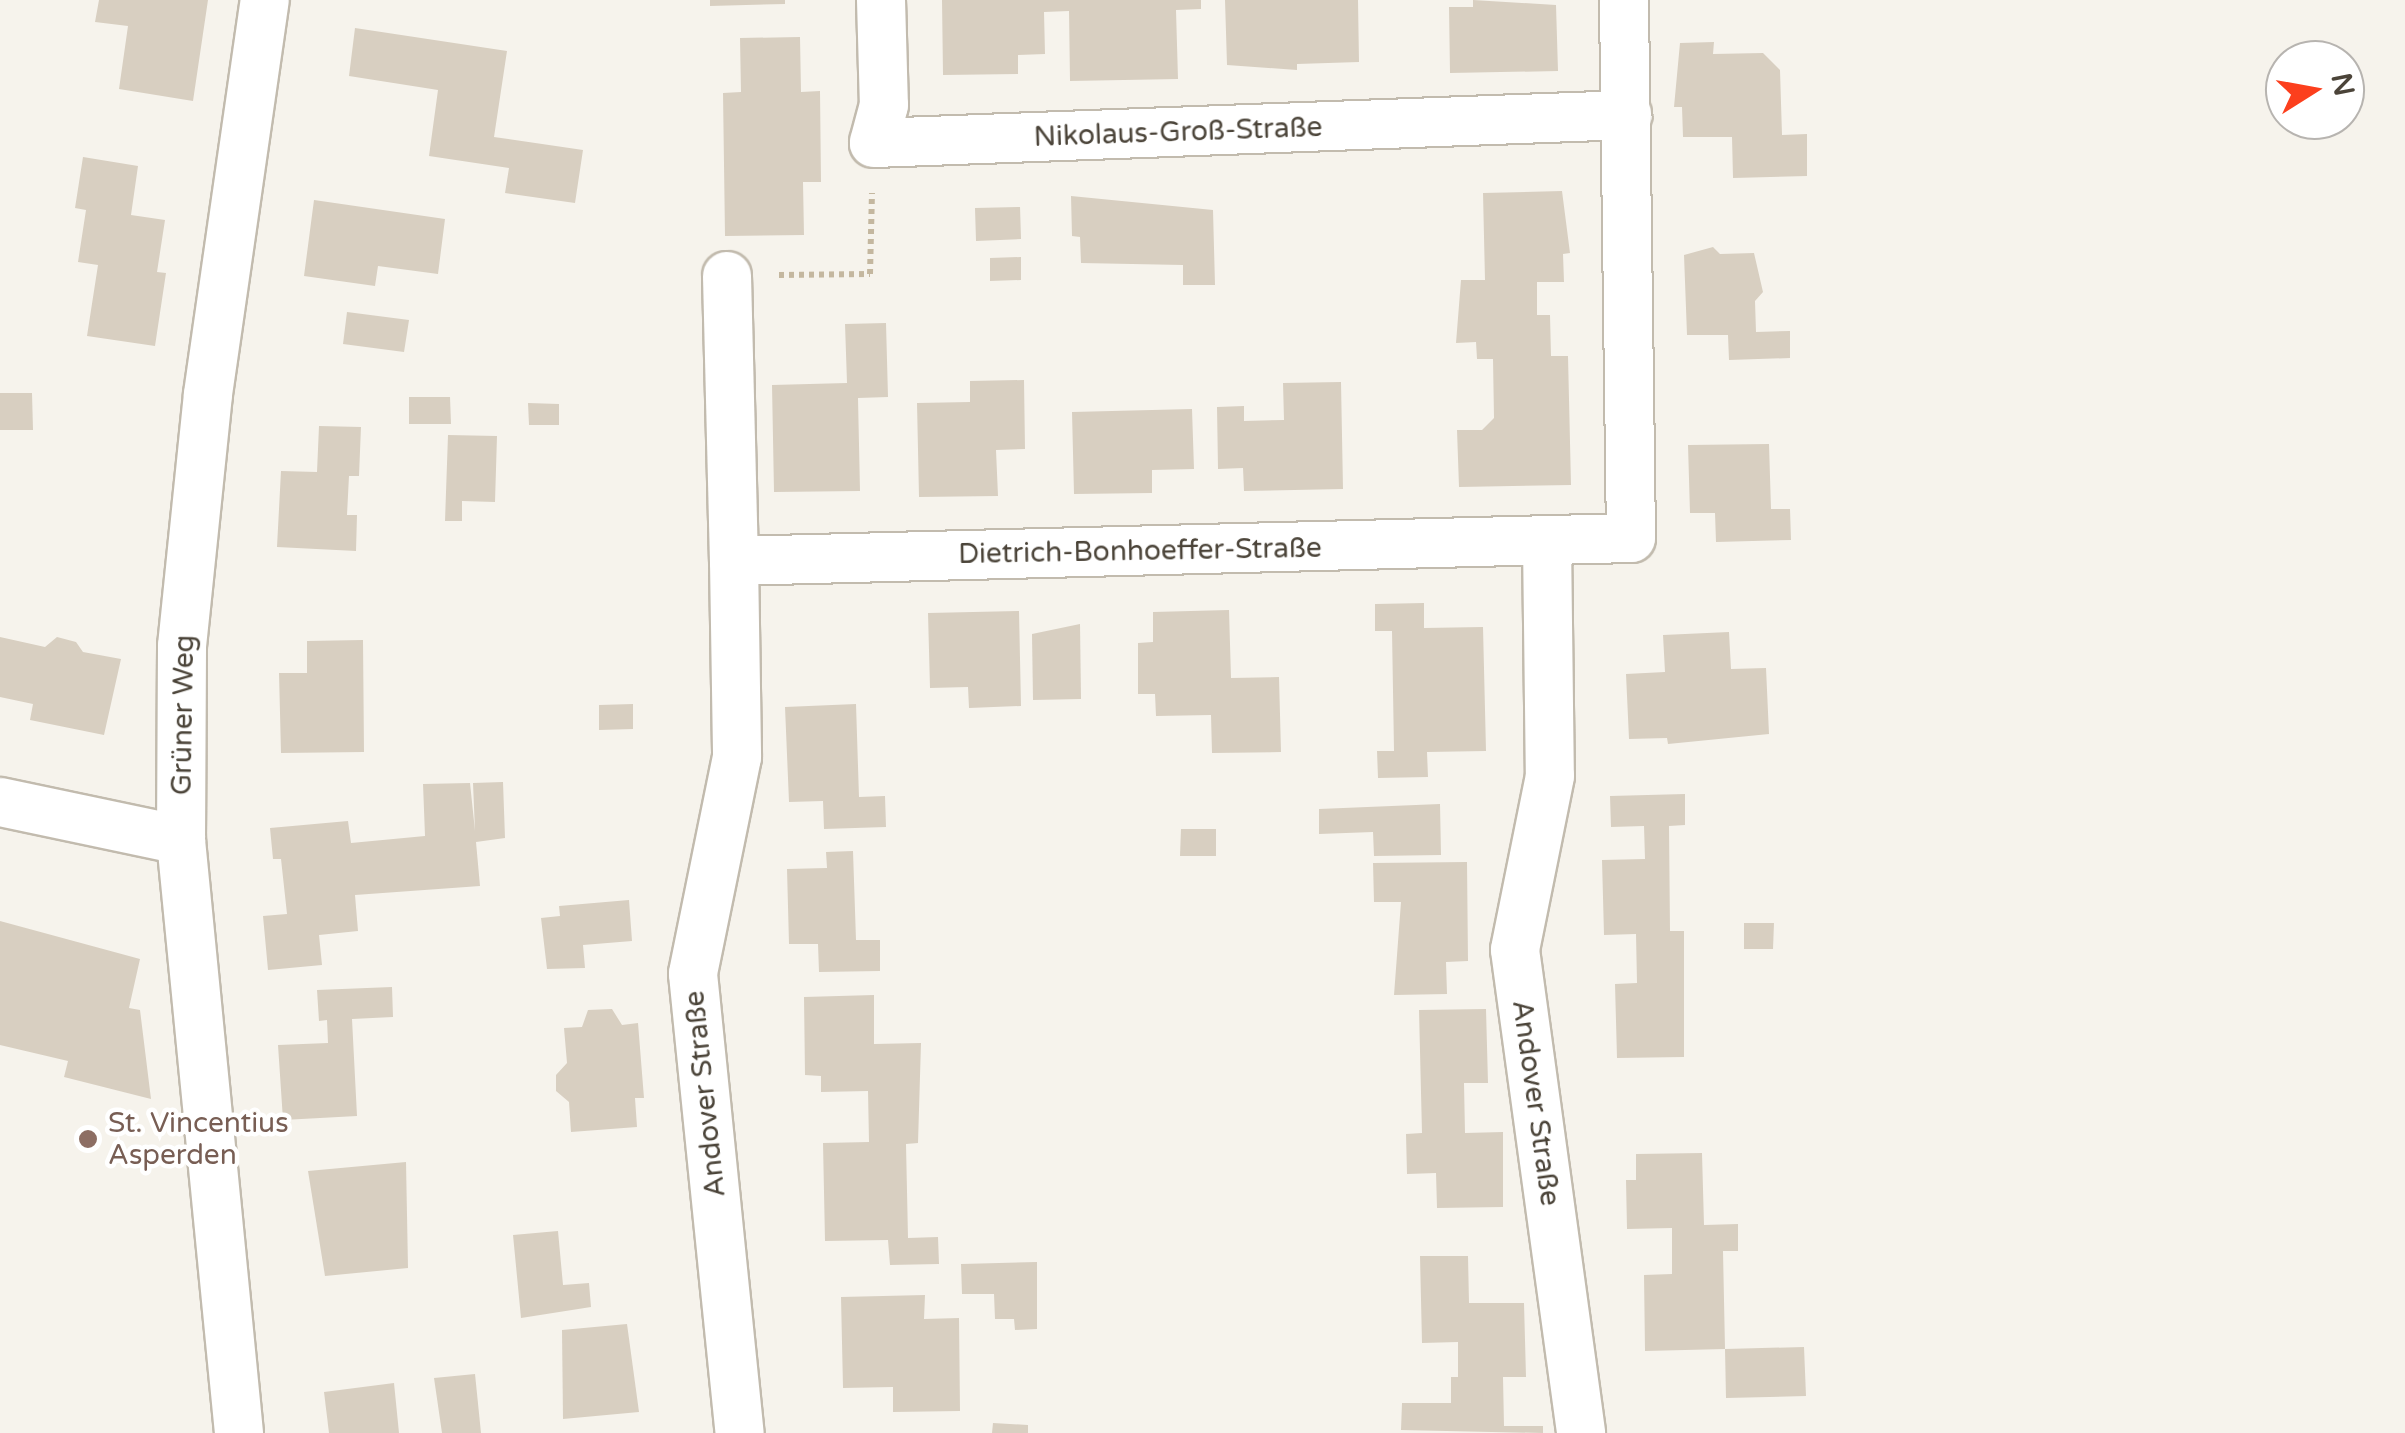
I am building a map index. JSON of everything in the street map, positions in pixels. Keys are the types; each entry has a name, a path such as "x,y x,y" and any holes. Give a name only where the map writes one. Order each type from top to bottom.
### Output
{"street":[{"name":"Grüner Weg","path":"239,1433 180,840 182,646 208,394 265,0"},
{"path":"874,144 884,105 882,0"},
{"name":"Dietrich-Bonhoeffer-Straße","path":"734,561 1630,538 1624,0"},
{"name":"Nikolaus-Groß-Straße","path":"874,144 1627,114"},
{"path":"727,276 734,561"},
{"name":"Andover Straße","path":"1547,540 1550,776 1515,950 1581,1433"},
{"name":"Andover Straße","path":"734,561 736,757 692,974 740,1433"},
{"path":"0,802 180,840"}],"path":[{"path":"727,276 870,274 874,144"}],"building":[{"path":"99,0 208,0 193,101 119,89 128,26 95,22"},
{"path":"710,0 785,0 785,4 710,6"},
{"path":"942,0 1201,0 1201,9 1176,10 1178,79 1070,81 1069,11 1044,12 1045,54 1018,55 1018,74 943,75"},
{"path":"1225,0 1358,0 1359,62 1297,64 1297,70 1227,65"},
{"path":"1473,0 1556,5 1558,71 1450,73 1449,7 1473,7"},
{"path":"355,28 507,51 494,137 583,150 575,203 505,193 509,168 429,156 438,90 349,76"},
{"path":"800,37 801,92 820,91 821,182 803,182 804,235 725,236 723,93 741,92 740,38"},
{"path":"1714,42 1713,54 1763,53 1780,70 1782,135 1807,134 1807,176 1733,178 1732,137 1683,137 1682,107 1674,107 1680,43"},
{"path":"83,157 138,166 131,215 165,220 157,272 166,273 155,346 87,336 98,265 78,262 86,210 75,208"},
{"path":"1562,191 1570,253 1563,254 1564,282 1537,282 1537,315 1550,315 1551,356 1568,356 1571,485 1459,487 1457,430 1482,430 1494,418 1493,359 1477,359 1476,342 1456,343 1461,280 1485,280 1483,193"},
{"path":"1071,196 1213,210 1215,285 1183,285 1183,265 1081,263 1080,237 1072,236"},
{"path":"314,200 445,219 438,274 378,266 375,286 304,276"},
{"path":"1020,207 1021,239 976,241 975,208"},
{"path":"1713,247 1720,254 1754,253 1763,292 1755,301 1756,332 1790,331 1790,358 1729,360 1728,335 1687,335 1684,255"},
{"path":"1021,257 1021,280 990,281 990,258"},
{"path":"347,312 409,320 404,352 343,344"},
{"path":"886,323 888,397 858,398 860,491 774,492 772,385 847,383 845,324"},
{"path":"1024,380 1025,449 996,450 998,496 919,497 917,403 970,402 970,381"},
{"path":"1341,382 1343,489 1244,491 1243,468 1218,469 1217,407 1244,406 1244,421 1284,420 1283,383"},
{"path":"0,393 32,393 33,430 0,430"},
{"path":"409,397 450,397 451,424 409,424"},
{"path":"528,403 559,404 559,425 529,425"},
{"path":"1192,409 1194,469 1152,470 1152,493 1074,494 1072,412"},
{"path":"319,426 361,427 359,476 349,476 347,515 357,515 356,551 277,547 281,471 317,472"},
{"path":"448,435 497,436 495,502 462,501 462,521 445,521"},
{"path":"1769,444 1771,509 1790,509 1791,540 1716,542 1715,513 1690,513 1688,445"},
{"path":"1424,603 1424,628 1483,627 1486,751 1427,752 1428,777 1378,778 1377,751 1394,751 1392,631 1375,631 1375,604"},
{"path":"1229,610 1231,678 1279,677 1281,752 1212,753 1211,715 1156,716 1155,694 1138,694 1138,643 1153,642 1153,612"},
{"path":"1019,611 1021,706 969,708 968,687 930,688 928,613"},
{"path":"1080,624 1081,699 1033,700 1032,634"},
{"path":"1729,632 1731,669 1766,668 1769,734 1668,744 1667,738 1629,739 1626,674 1665,672 1663,635"},
{"path":"0,637 45,647 57,637 76,642 83,652 121,659 104,735 30,720 33,704 0,697"},
{"path":"363,640 364,752 281,753 279,673 307,673 307,641"},
{"path":"633,704 633,729 599,730 599,705"},
{"path":"856,704 859,797 885,796 886,827 824,829 823,801 789,802 785,707"},
{"path":"503,782 505,838 476,842 480,886 355,895 358,931 319,935 322,965 268,970 263,916 287,914 281,859 273,859 270,828 348,821 351,843 425,836 423,784 470,783 475,831 473,783"},
{"path":"1685,794 1685,825 1669,826 1670,931 1684,931 1684,1057 1617,1058 1615,984 1637,983 1636,934 1604,935 1602,860 1645,859 1644,826 1611,827 1610,796"},
{"path":"1440,804 1441,855 1374,856 1373,832 1319,834 1319,809"},
{"path":"1181,829 1216,829 1216,856 1180,856"},
{"path":"853,851 856,940 880,940 880,971 819,972 818,944 789,944 787,869 827,868 826,852"},
{"path":"1467,862 1468,961 1446,962 1447,994 1394,995 1401,902 1374,902 1373,863"},
{"path":"629,900 632,941 583,945 585,968 547,969 541,918 560,916 559,906"},
{"path":"0,921 140,959 129,1008 140,1010 151,1099 64,1077 68,1061 0,1045"},
{"path":"1744,923 1774,923 1773,949 1744,949"},
{"path":"392,987 393,1017 352,1019 357,1116 283,1120 278,1045 328,1043 327,1020 319,1021 317,990"},
{"path":"874,995 874,1044 921,1043 918,1143 906,1144 908,1238 938,1237 939,1264 890,1265 888,1240 825,1241 823,1143 869,1142 868,1091 821,1092 821,1076 805,1075 804,997"},
{"path":"612,1009 622,1025 638,1023 644,1098 635,1098 637,1127 571,1132 569,1102 556,1091 556,1075 567,1063 564,1028 582,1027 588,1010"},
{"path":"1486,1009 1488,1083 1464,1083 1465,1133 1503,1132 1503,1207 1437,1208 1436,1173 1407,1174 1406,1134 1422,1133 1419,1010"},
{"path":"1702,1153 1704,1225 1738,1224 1738,1251 1723,1251 1725,1349 1645,1351 1644,1275 1672,1274 1672,1228 1627,1229 1626,1180 1636,1180 1636,1154"},
{"path":"406,1162 408,1268 325,1276 308,1171"},
{"path":"558,1231 563,1285 589,1283 591,1307 521,1318 513,1235"},
{"path":"1420,1256 1468,1256 1469,1303 1524,1303 1526,1377 1503,1377 1504,1426 1543,1426 1543,1433 1401,1430 1402,1403 1451,1403 1451,1377 1458,1377 1458,1342 1422,1343"},
{"path":"1037,1262 1037,1329 1015,1330 1014,1319 995,1319 994,1294 962,1294 961,1264"},
{"path":"925,1295 924,1319 959,1318 960,1411 893,1412 893,1387 843,1388 841,1297"},
{"path":"627,1324 639,1412 563,1419 562,1330"},
{"path":"1804,1347 1806,1396 1726,1398 1725,1349"},
{"path":"475,1374 481,1433 442,1433 434,1378"},
{"path":"394,1383 399,1433 329,1433 324,1392"},
{"path":"993,1423 1028,1425 1028,1433 992,1433"}],"place":[{"name":"St. Vincentius Asperden","path":"88,1139"}]}
